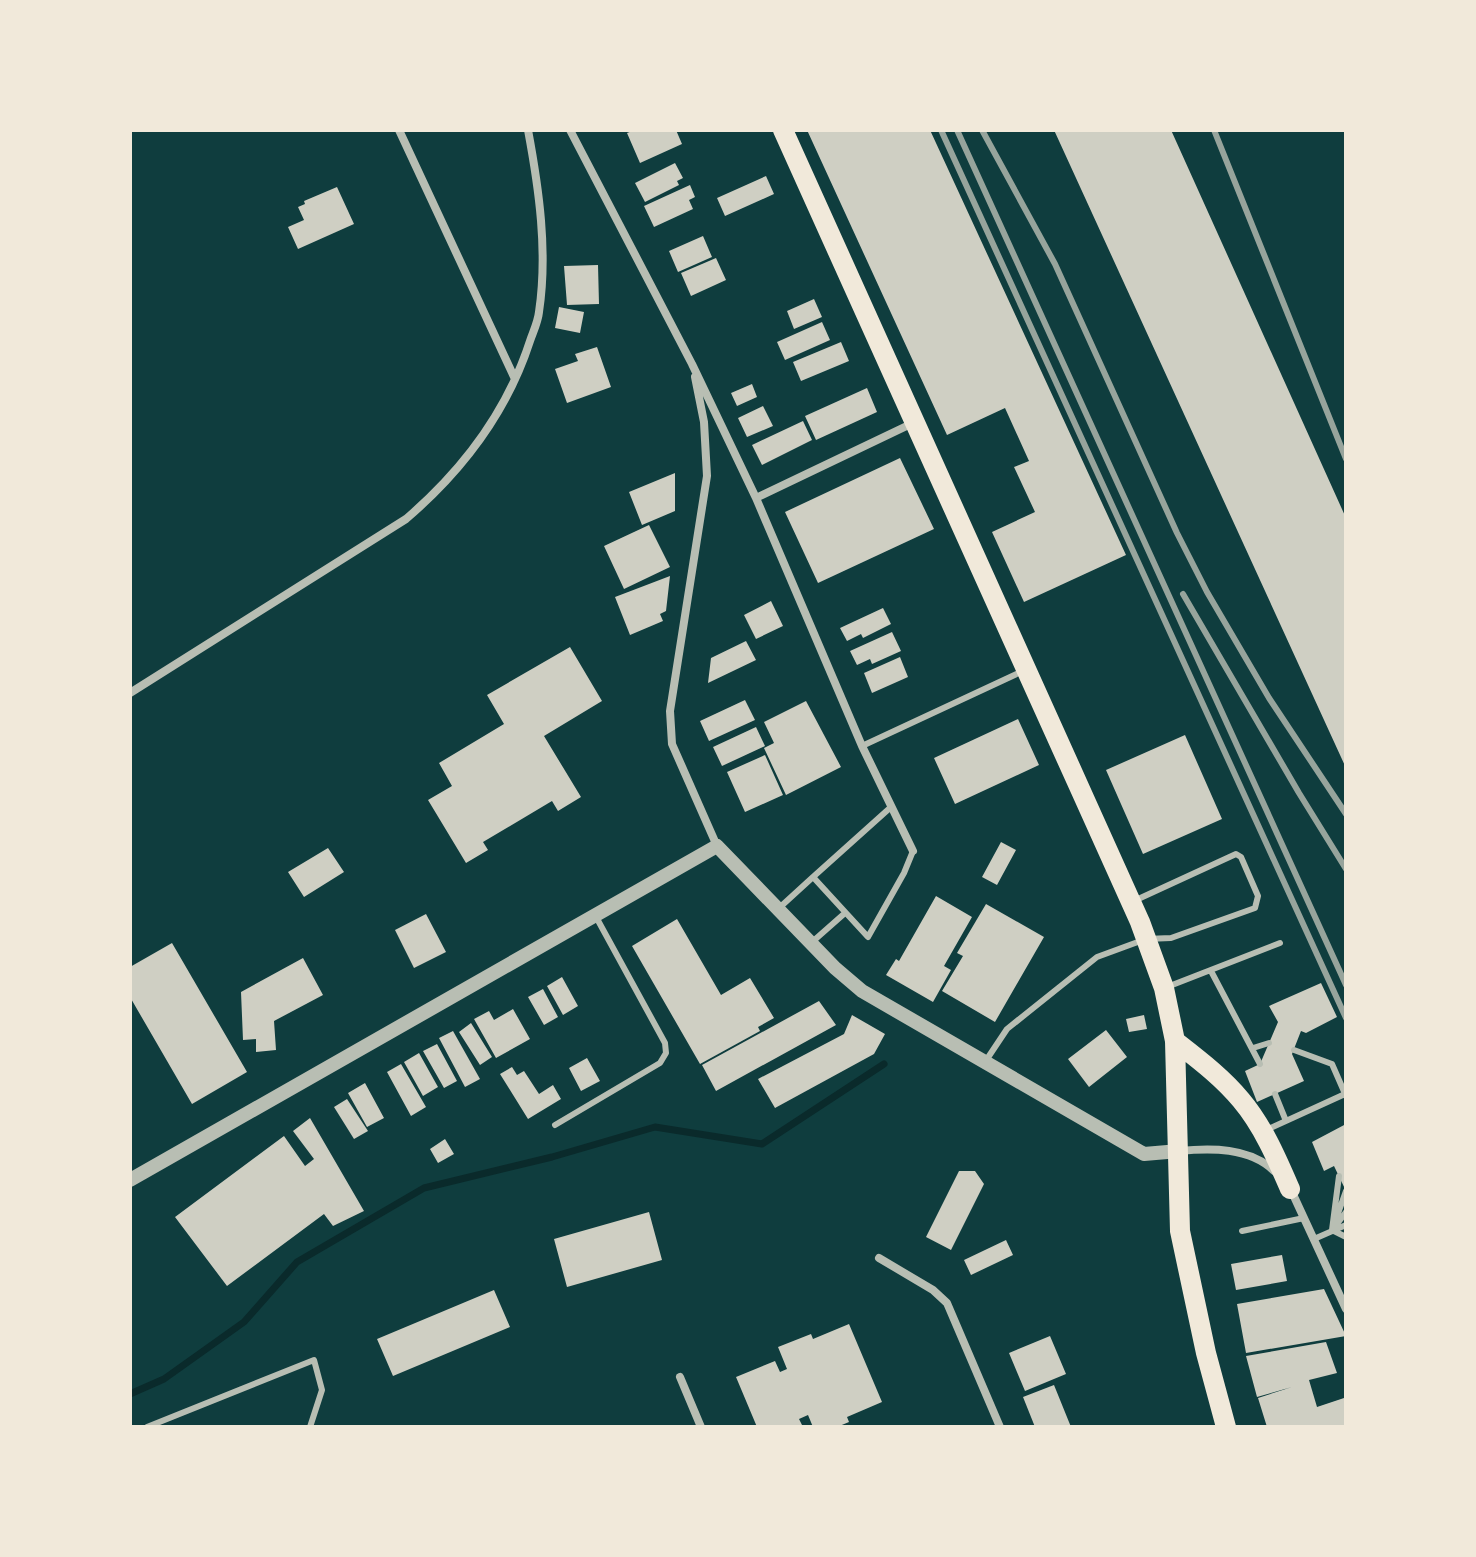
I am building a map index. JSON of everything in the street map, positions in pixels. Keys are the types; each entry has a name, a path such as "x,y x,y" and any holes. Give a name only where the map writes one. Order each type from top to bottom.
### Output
{"main road":[{"path":"783,130 1131,903 1164,988 1175,1041 1180,1231 1206,1353 1226,1427"},
{"path":"1175,1041 1213,1070 1242,1101 1272,1149 1290,1189"}],"street":[{"path":"399,130 515,379"},
{"path":"130,693 406,519 438,491 497,417 539,314 542,224 528,130"},
{"path":"570,130 692,364 756,498 862,746 913,851"},
{"path":"692,364 704,422 707,476 670,711 672,744 717,846 862,991 1144,1154 1210,1148 1245,1155 1271,1167 1290,1189 1346,1309"},
{"path":"756,498 914,423"},
{"path":"130,1180 717,846"},
{"path":"879,1258 933,1290 947,1303 1000,1427"},
{"path":"680,1377 701,1427"}],"lane":[{"path":"862,746 1026,670"},
{"path":"778,909 891,807"},
{"path":"813,877 868,937 913,851"},
{"path":"985,1062 1007,1029 1097,957 1146,939 1171,938 1207,927 1255,908 1258,896 1241,857 1236,854 1131,903"},
{"path":"811,943 845,913"},
{"path":"555,1125 660,1063 666,1053 665,1043 595,915"},
{"path":"1164,988 1280,943"},
{"path":"1211,971 1260,1064"},
{"path":"1253,1048 1269,1043"},
{"path":"1262,1132 1346,1095 1332,1064 1294,1050"},
{"path":"1275,1094 1286,1121"},
{"path":"1332,1230 1339,1176"},
{"path":"1332,1230 1346,1191"},
{"path":"1332,1230 1346,1212"},
{"path":"1242,1231 1304,1218"},
{"path":"1314,1239 1346,1225"},
{"path":"1332,1230 1346,1235"},
{"path":"147,1427 314,1360 322,1390 310,1427"}],"building":[{"path":"635,130 676,130 682,144 640,163 627,133"},
{"path":"807,130 930,130 1126,555 1024,602 992,532 1035,512 1014,467 1029,461 1005,408 947,435"},
{"path":"1054,130 1171,130 1346,518 1346,768"},
{"path":"675,163 683,178 677,181 679,185 645,202 635,183"},
{"path":"766,176 774,194 725,216 717,198"},
{"path":"690,185 695,197 689,200 693,209 654,227 644,206"},
{"path":"337,187 354,224 298,249 288,227 304,220 298,207 305,204 304,201"},
{"path":"703,236 712,257 678,272 669,251"},
{"path":"716,258 726,280 691,296 681,273"},
{"path":"598,265 599,304 567,305 564,266"},
{"path":"814,299 822,317 794,329 787,311"},
{"path":"559,307 584,312 580,333 555,328"},
{"path":"822,322 830,340 785,360 777,342"},
{"path":"841,342 849,361 801,381 793,362"},
{"path":"597,347 611,387 567,403 555,369 578,361 575,354"},
{"path":"752,384 757,397 737,406 731,393"},
{"path":"867,388 877,412 816,440 805,416"},
{"path":"763,406 773,426 747,437 738,418"},
{"path":"803,421 812,440 762,465 752,445"},
{"path":"900,458 934,529 818,583 785,512"},
{"path":"675,473 675,511 642,525 629,492"},
{"path":"649,525 670,567 624,589 604,546"},
{"path":"670,576 666,611 660,614 663,621 630,635 615,597"},
{"path":"771,601 783,626 756,639 744,615"},
{"path":"883,608 891,624 863,638 861,634 847,641 840,628"},
{"path":"892,632 901,651 872,664 870,659 857,665 850,651"},
{"path":"746,641 756,660 708,683 711,658"},
{"path":"570,647 602,701 544,736 581,797 558,811 552,801 483,842 488,850 466,863 428,800 452,786 439,763 504,724 487,695"},
{"path":"900,657 908,677 872,693 864,673"},
{"path":"745,700 755,720 709,741 700,721"},
{"path":"806,701 841,767 786,795 764,748 774,743 764,722"},
{"path":"1018,719 1039,765 955,804 934,758"},
{"path":"756,727 765,746 722,766 713,747"},
{"path":"1185,735 1222,819 1143,854 1106,770"},
{"path":"765,755 783,795 745,812 727,772"},
{"path":"1001,842 1016,850 997,885 982,877"},
{"path":"328,848 344,872 304,897 288,872"},
{"path":"936,896 972,917 944,966 951,970 933,1002 886,975 896,959 899,961"},
{"path":"986,904 1044,937 995,1022 942,991 963,956 957,953"},
{"path":"426,914 446,952 414,968 395,930"},
{"path":"677,919 721,995 750,978 774,1018 758,1027 760,1031 700,1064 632,946"},
{"path":"172,943 247,1072 192,1104 130,997 130,967"},
{"path":"303,958 323,995 274,1021 276,1050 256,1052 256,1039 243,1040 241,992"},
{"path":"562,977 578,1006 563,1015 547,986"},
{"path":"1321,983 1337,1017 1306,1033 1301,1031 1292,1054 1304,1081 1257,1102 1245,1071 1260,1064 1278,1022 1269,1006"},
{"path":"543,989 558,1017 544,1025 528,997"},
{"path":"819,1001 836,1025 716,1091 702,1065"},
{"path":"513,1009 530,1039 496,1058 474,1019 489,1011 494,1020"},
{"path":"852,1015 885,1034 874,1054 775,1108 758,1079 844,1034"},
{"path":"1144,1015 1147,1029 1129,1032 1126,1019"},
{"path":"471,1023 492,1057 480,1065 459,1032"},
{"path":"1106,1030 1127,1057 1089,1087 1068,1059"},
{"path":"453,1031 480,1079 465,1087 439,1038"},
{"path":"437,1044 457,1081 444,1088 423,1051"},
{"path":"419,1053 438,1087 423,1096 404,1062"},
{"path":"587,1058 600,1081 581,1091 569,1068"},
{"path":"401,1064 426,1107 411,1116 387,1072"},
{"path":"512,1067 517,1075 524,1071 539,1094 553,1085 561,1099 528,1119 500,1074"},
{"path":"365,1083 384,1118 367,1127 348,1093"},
{"path":"347,1099 368,1131 354,1139 334,1107"},
{"path":"310,1118 364,1211 333,1226 324,1214 227,1286 175,1217 284,1136 305,1166 314,1159 293,1131"},
{"path":"1346,1124 1346,1191 1334,1166 1324,1171 1312,1142"},
{"path":"445,1139 454,1154 438,1163 430,1149"},
{"path":"959,1171 975,1171 984,1184 951,1250 926,1237"},
{"path":"649,1212 662,1260 567,1287 554,1239"},
{"path":"1006,1240 1013,1255 971,1275 964,1260"},
{"path":"1282,1255 1287,1281 1236,1290 1231,1264"},
{"path":"1324,1289 1346,1336 1246,1353 1237,1304"},
{"path":"494,1290 510,1327 393,1376 377,1339"},
{"path":"849,1324 882,1402 847,1417 849,1422 837,1427 813,1427 808,1415 799,1419 803,1427 757,1427 736,1377 775,1361 780,1372 787,1369 778,1347 811,1334 813,1339"},
{"path":"1050,1336 1066,1374 1025,1391 1009,1353"},
{"path":"1326,1342 1337,1373 1309,1380 1317,1407 1344,1398 1346,1427 1267,1427 1258,1398 1292,1387 1257,1397 1246,1356"},
{"path":"1054,1385 1071,1427 1035,1427 1023,1397"}],"waterway":[{"path":"130,1394 164,1379 244,1322 297,1262 424,1188 552,1157 655,1127 762,1144 884,1064"}],"railway":[{"path":"941,130 1346,1018"},
{"path":"957,130 1346,985"},
{"path":"982,130 1055,264 1177,533 1207,592 1269,698 1346,814"},
{"path":"1214,130 1346,459"},
{"path":"1183,594 1346,869"}]}
